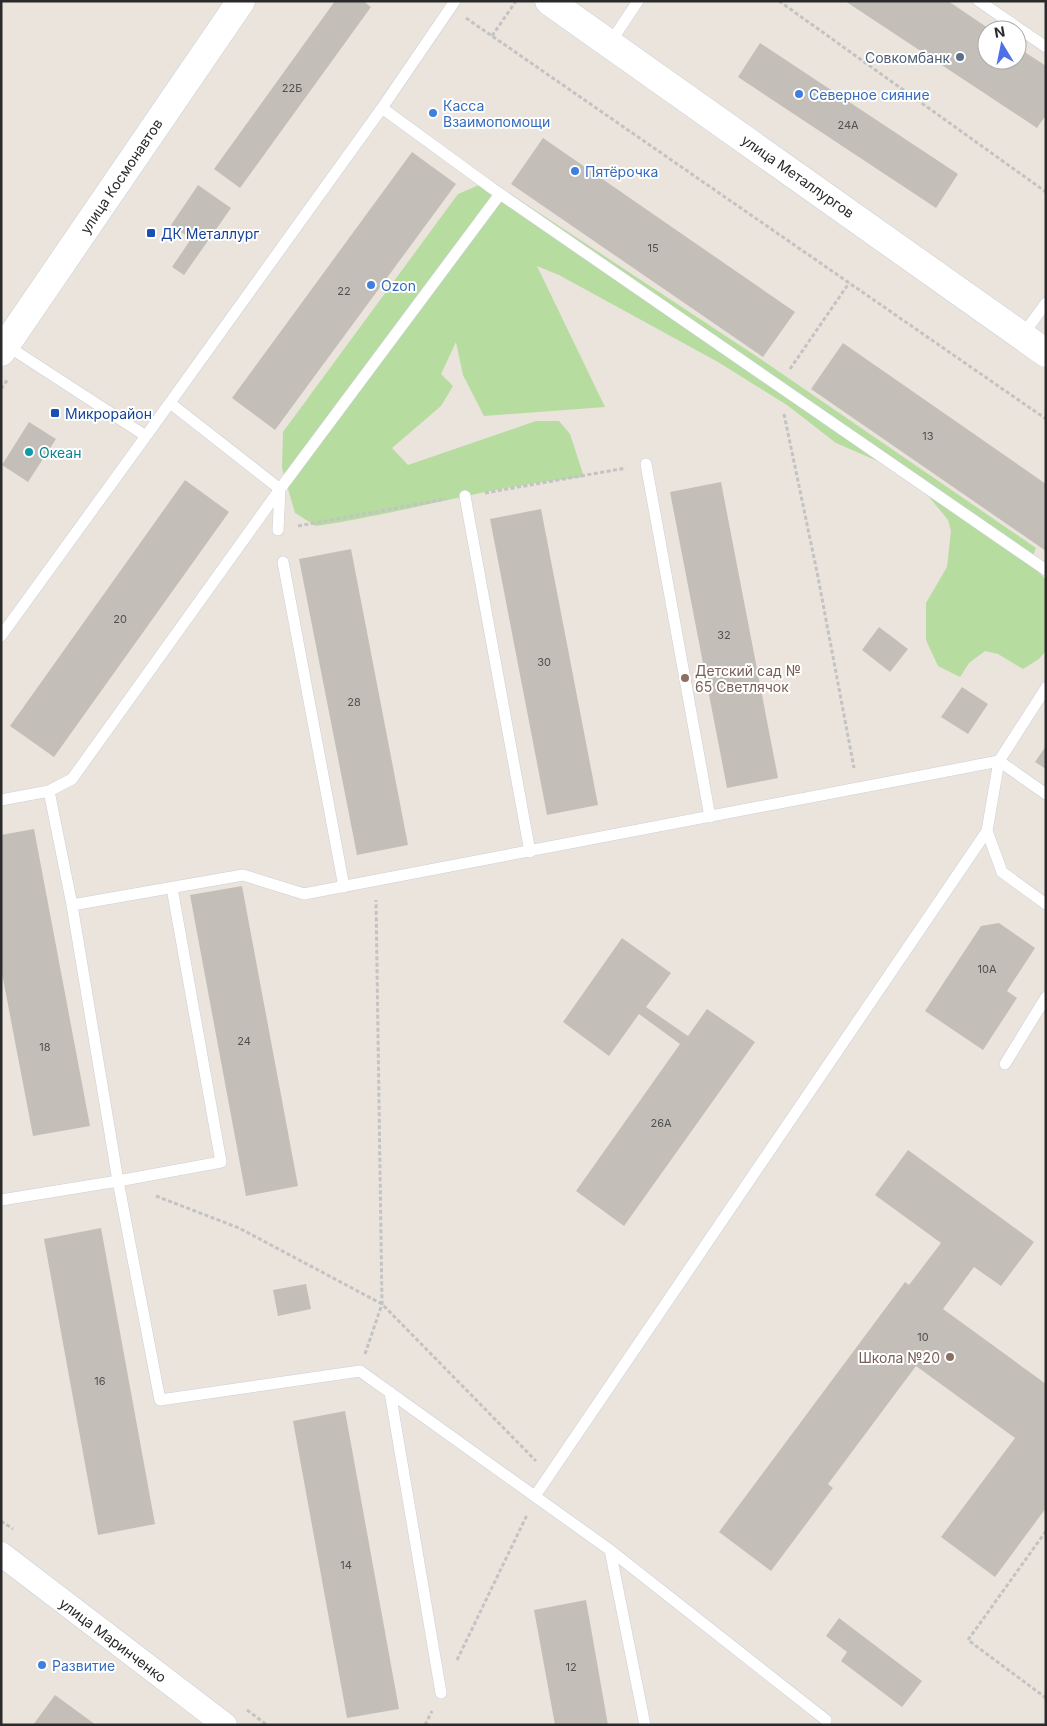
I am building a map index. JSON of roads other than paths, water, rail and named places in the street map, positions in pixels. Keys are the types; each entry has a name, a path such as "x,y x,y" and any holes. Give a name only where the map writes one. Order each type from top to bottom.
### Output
{"main road":[{"name":"улица Космонавтов","path":"4,348 241,1"},
{"name":"улица Металлургов","path":"549,1 1046,353"}],"street":[{"name":"улица Маринченко","path":"1,1554 225,1725"}],"lane":[{"path":"610,43 638,1"},
{"path":"979,1 1046,46"},
{"path":"1,636 382,108 453,4"},
{"path":"382,108 500,194 1046,570"},
{"path":"1,800 49,791 72,778 280,489 500,194"},
{"path":"1022,336 1046,303"},
{"path":"4,348 146,436"},
{"path":"170,403 280,489"},
{"path":"646,464 710,817"},
{"path":"278,530 280,489"},
{"path":"465,496 530,852"},
{"path":"283,562 344,887"},
{"path":"535,1496 987,831 999,761 1046,688"},
{"path":"72,905 243,875 304,894 376,882 999,761 1046,794"},
{"path":"49,791 72,905 118,1181 160,1400 360,1371 610,1550 826,1720"},
{"path":"987,831 1002,872 1046,904"},
{"path":"1,1200 221,1162 172,888"},
{"path":"1005,1064 1046,997"},
{"path":"390,1392 442,1693"},
{"path":"610,1550 644,1725"}],"place":[{"name":"Совкомбанк","path":"960,57"},
{"name":"Северное сияние","path":"799,94"},
{"name":"Касса Взаимопомощи","path":"433,113"},
{"name":"Пятёрочка","path":"575,171"},
{"name":"ДК Металлург","path":"151,233"},
{"name":"Ozon","path":"371,285"},
{"name":"Микрорайон","path":"55,413"},
{"name":"Океан","path":"29,452"},
{"name":"Детский сад № 65 Светлячок","path":"685,678"},
{"name":"Школа №20","path":"950,1357"},
{"name":"Развитие","path":"42,1665"}]}
